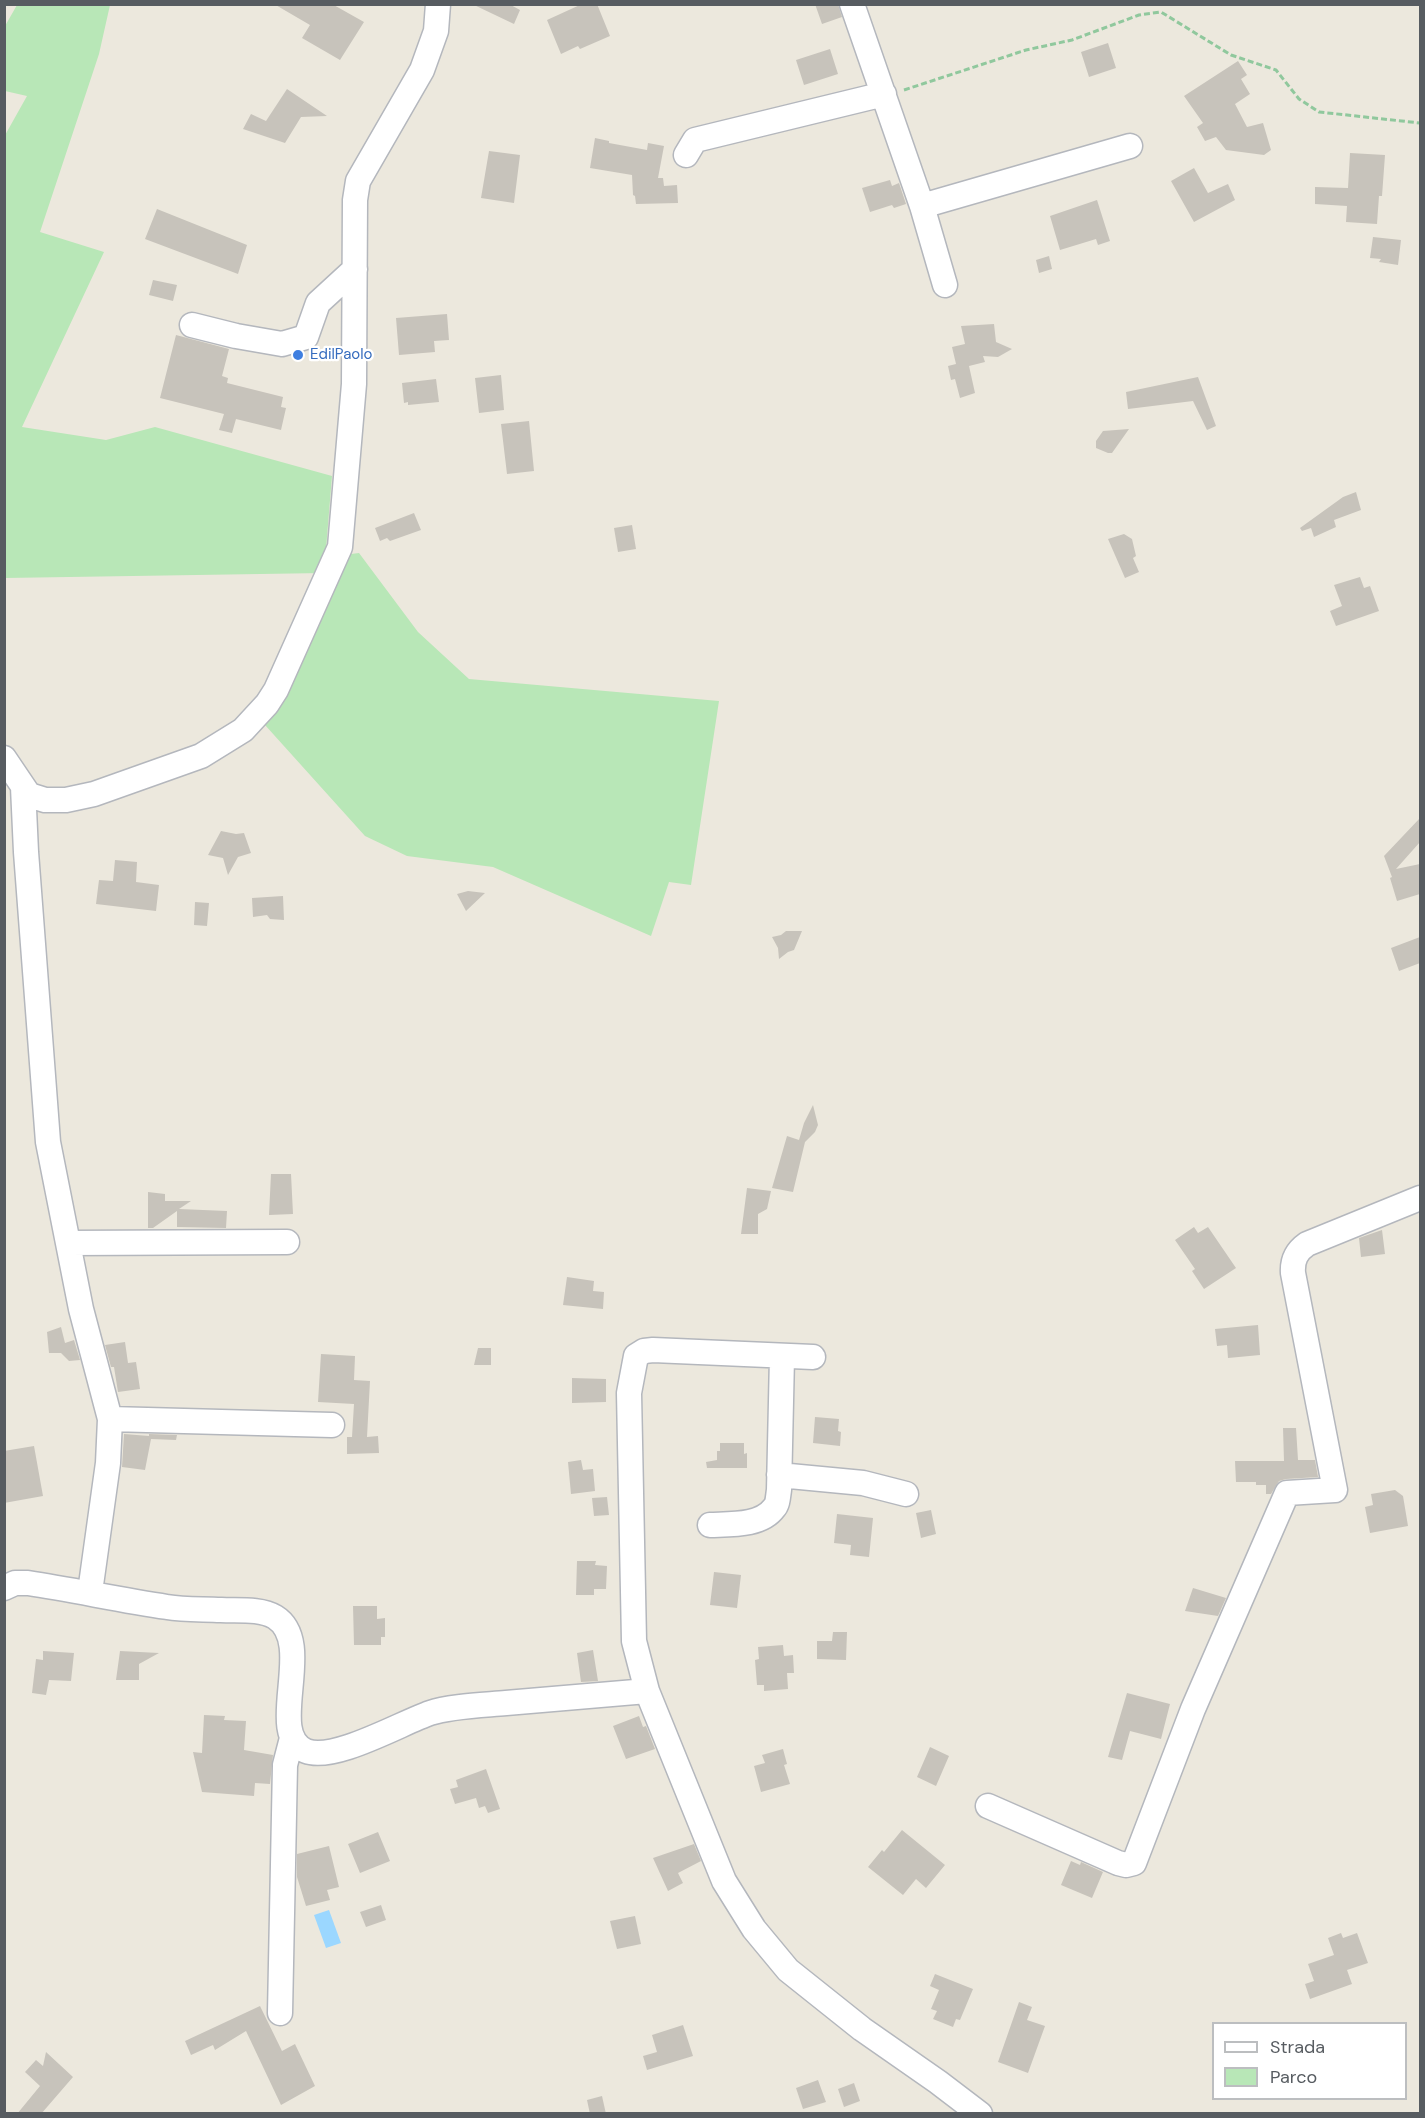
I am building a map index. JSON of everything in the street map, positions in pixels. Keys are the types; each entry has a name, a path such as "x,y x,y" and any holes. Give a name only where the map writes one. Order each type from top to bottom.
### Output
{"street":[{"path":"4,758 29,795 45,800 66,800 94,794 201,756 243,730 267,704 276,690 340,547 354,384 355,200 358,182 422,70 436,31 438,4"},
{"path":"852,4 922,206 945,285"},
{"path":"686,156 695,140 884,94"},
{"path":"922,206 1130,146"},
{"path":"192,325 282,345 306,337 318,303 355,269"},
{"path":"22,787 48,1142 81,1309 110,1419 108,1463 90,1592"},
{"path":"988,1806 1118,1863 1126,1865 1134,1863 1193,1709 1287,1493 1335,1490 1293,1273 1295,1258 1299,1250 1307,1244 1420,1198"},
{"path":"68,1243 287,1242"},
{"path":"813,1358 653,1350 636,1356 630,1393 634,1641 647,1691 724,1881 754,1929 788,1970 818,1995 862,2030 980,2114"},
{"path":"710,1525 737,1524 764,1518 776,1507 782,1357"},
{"path":"110,1419 332,1425"},
{"path":"779,1475 863,1483 906,1494"},
{"path":"4,1588 15,1583 28,1582 168,1607 256,1612 275,1617 286,1630 293,1651 289,1712 292,1738 296,1746 307,1752 318,1753 372,1739 432,1712 647,1691"},
{"path":"280,2013 285,1765 292,1738"}],"path":[{"path":"884,94 912,89 1026,50 1072,40 1139,15 1161,12 1231,55 1276,70 1299,99 1318,112 1420,123"}],"green space":[{"path":"17,5 110,5 99,54 40,232 104,252 22,427 106,440 155,427 332,476 324,573 5,578 4,137 27,96 5,91 5,26"},
{"path":"359,553 418,632 469,679 719,701 691,885 669,882 651,936 493,867 407,856 365,836 265,725 343,555"}],"water":[{"path":"329,1910 341,1943 326,1948 314,1915"}],"building":[{"path":"274,4 332,4 364,22 340,60 302,38 310,25"},
{"path":"472,4 509,4 520,10 514,24"},
{"path":"582,4 597,4 610,36 580,49 578,46 561,54 547,20"},
{"path":"815,4 838,4 842,17 822,24"},
{"path":"1108,43 1116,68 1089,77 1081,52"},
{"path":"830,49 838,74 804,85 796,60"},
{"path":"1238,61 1247,75 1241,79 1250,94 1235,104 1247,127 1263,123 1271,150 1264,155 1226,150 1216,137 1205,141 1197,127 1203,123 1184,96"},
{"path":"287,89 327,116 301,117 285,143 243,129 251,114 266,121"},
{"path":"595,138 647,150 648,143 664,146 658,178 663,178 664,186 677,185 678,203 636,204 632,175 590,168"},
{"path":"489,151 520,155 514,203 481,198"},
{"path":"1350,153 1385,155 1377,224 1346,222 1347,206 1315,204 1315,187 1348,188"},
{"path":"1194,168 1208,193 1228,184 1235,200 1194,222 1171,181"},
{"path":"890,180 892,186 899,183 906,204 894,208 892,205 870,212 862,188"},
{"path":"1097,200 1110,241 1098,245 1096,239 1060,250 1050,216"},
{"path":"157,209 247,245 238,274 145,239"},
{"path":"1373,237 1401,240 1398,265 1370,258"},
{"path":"1049,256 1052,269 1039,273 1036,260"},
{"path":"153,280 177,285 173,301 149,295"},
{"path":"447,314 449,340 434,341 435,352 399,355 396,318"},
{"path":"994,324 996,342 1012,349 998,357 983,356 985,362 969,366 975,393 960,398 955,379 951,380 948,366 956,364 952,347 965,344 961,326"},
{"path":"176,335 229,349 222,376 228,378 227,383 283,397 281,407 286,408 281,430 236,419 232,433 219,430 224,414 160,398"},
{"path":"501,375 504,410 479,413 475,378"},
{"path":"1198,377 1216,426 1207,430 1193,401 1128,409 1126,392"},
{"path":"436,379 439,402 408,405 408,402 404,403 402,383"},
{"path":"529,421 534,471 507,474 501,424"},
{"path":"1129,429 1112,453 1096,448 1096,441 1103,431"},
{"path":"1356,492 1361,510 1334,520 1336,527 1314,537 1311,528 1302,531 1300,528 1343,497"},
{"path":"414,513 421,530 390,541 387,538 380,541 375,528"},
{"path":"632,525 636,549 618,552 614,528"},
{"path":"1124,534 1132,539 1136,556 1133,558 1139,572 1125,578 1108,539"},
{"path":"1360,577 1364,588 1370,586 1379,611 1336,626 1330,611 1342,606 1334,585"},
{"path":"1420,818 1420,842 1396,869 1420,864 1420,894 1397,901 1390,878 1392,877 1384,856"},
{"path":"221,831 244,833 251,853 238,857 228,875 223,858 208,855"},
{"path":"115,860 137,862 136,882 159,885 156,911 96,904 99,880 113,881"},
{"path":"468,891 485,893 466,911 457,894"},
{"path":"283,896 284,920 270,919 267,915 253,917 252,898"},
{"path":"195,902 209,903 207,926 194,925"},
{"path":"786,931 802,931 794,950 779,959 778,948 772,937"},
{"path":"1420,937 1420,963 1399,971 1391,948"},
{"path":"813,1105 818,1125 815,1132 805,1142 793,1192 772,1188 787,1136 799,1140"},
{"path":"271,1174 291,1174 293,1214 269,1215"},
{"path":"747,1188 771,1191 767,1209 758,1214 758,1234 741,1234"},
{"path":"148,1192 165,1194 165,1201 191,1201 179,1209 227,1211 226,1228 177,1227 177,1211 153,1228 148,1228"},
{"path":"1194,1227 1198,1233 1208,1227 1236,1268 1204,1289 1192,1271 1195,1269 1175,1240"},
{"path":"1382,1230 1385,1254 1361,1257 1359,1238"},
{"path":"567,1277 594,1281 593,1291 604,1292 603,1309 563,1305"},
{"path":"1258,1325 1260,1355 1228,1358 1227,1345 1217,1346 1215,1329"},
{"path":"61,1327 65,1343 74,1340 80,1360 69,1361 61,1353 49,1353 47,1332"},
{"path":"125,1342 128,1363 136,1362 140,1389 118,1392 114,1367 111,1367 105,1345"},
{"path":"478,1348 491,1348 491,1365 474,1365"},
{"path":"321,1354 355,1356 354,1380 370,1381 367,1437 378,1436 379,1453 347,1454 347,1437 352,1437 354,1404 318,1402"},
{"path":"572,1378 606,1379 606,1402 572,1403"},
{"path":"815,1417 839,1419 840,1446 813,1443"},
{"path":"1283,1428 1296,1428 1298,1460 1315,1460 1318,1477 1279,1481 1271,1494 1266,1494 1266,1485 1256,1485 1256,1482 1236,1482 1235,1461 1284,1461"},
{"path":"124,1434 177,1435 176,1440 151,1439 145,1470 122,1467"},
{"path":"720,1443 744,1443 747,1468 707,1468 706,1462 717,1460"},
{"path":"34,1446 43,1496 4,1503 4,1451"},
{"path":"581,1460 583,1470 593,1469 595,1491 571,1494 568,1462"},
{"path":"1395,1490 1403,1496 1408,1526 1370,1533 1365,1507 1373,1505 1371,1494"},
{"path":"607,1497 609,1515 594,1516 592,1498"},
{"path":"931,1510 936,1534 921,1538 916,1513"},
{"path":"837,1514 873,1518 869,1557 850,1555 851,1545 834,1543"},
{"path":"577,1561 596,1561 595,1565 607,1566 606,1589 594,1589 594,1595 576,1595"},
{"path":"714,1572 741,1575 737,1608 710,1605"},
{"path":"1193,1588 1226,1598 1218,1616 1185,1611"},
{"path":"353,1606 377,1606 377,1619 385,1618 385,1637 381,1637 381,1645 354,1645"},
{"path":"833,1632 847,1632 846,1660 817,1659 817,1641 832,1641"},
{"path":"783,1645 784,1656 793,1655 794,1673 787,1673 788,1689 764,1691 764,1685 757,1685 755,1660 759,1659 758,1647"},
{"path":"593,1650 598,1681 581,1682 577,1653"},
{"path":"43,1651 74,1653 71,1681 49,1680 46,1695 32,1693 36,1659 43,1660"},
{"path":"120,1651 159,1653 139,1664 139,1680 116,1680"},
{"path":"1127,1693 1170,1704 1161,1739 1130,1731 1122,1760 1108,1757"},
{"path":"204,1715 225,1716 224,1720 246,1721 244,1750 273,1755 270,1784 255,1783 254,1796 202,1792 193,1752 202,1753"},
{"path":"639,1716 643,1727 646,1726 655,1749 626,1759 613,1726"},
{"path":"930,1747 949,1756 936,1786 917,1777"},
{"path":"783,1749 787,1764 784,1765 790,1784 761,1792 754,1766 765,1763 762,1755"},
{"path":"486,1769 500,1809 488,1813 485,1806 479,1808 476,1798 455,1804 450,1789 458,1787 456,1780"},
{"path":"902,1830 945,1865 926,1888 916,1879 903,1895 868,1867"},
{"path":"378,1832 390,1861 360,1873 348,1844"},
{"path":"694,1844 701,1861 678,1873 683,1883 668,1891 653,1858"},
{"path":"329,1846 339,1887 327,1890 330,1900 306,1906 297,1877 297,1854"},
{"path":"1071,1861 1080,1865 1081,1862 1103,1872 1092,1898 1061,1885"},
{"path":"381,1905 386,1920 366,1927 360,1912"},
{"path":"635,1916 641,1944 617,1949 610,1921"},
{"path":"1341,1933 1343,1938 1357,1933 1368,1963 1347,1970 1352,1984 1310,1999 1305,1984 1314,1981 1308,1964 1334,1955 1328,1938"},
{"path":"935,1974 973,1989 960,2020 956,2019 953,2027 933,2019 937,2011 931,2009 939,1990 930,1986"},
{"path":"1019,2002 1032,2007 1027,2020 1045,2026 1028,2073 998,2062"},
{"path":"260,2006 282,2051 295,2044 315,2086 281,2105 246,2031 215,2050 213,2045 191,2055 185,2041"},
{"path":"683,2025 693,2056 647,2070 643,2056 657,2052 652,2035"},
{"path":"46,2052 73,2077 41,2114 17,2114 40,2086 25,2072 36,2060 43,2066"},
{"path":"818,2080 826,2102 803,2109 796,2088"},
{"path":"854,2083 860,2101 844,2107 838,2089"},
{"path":"602,2096 606,2114 590,2114 587,2100"}],"place":[{"name":"EdilPaolo","path":"298,355"}]}
